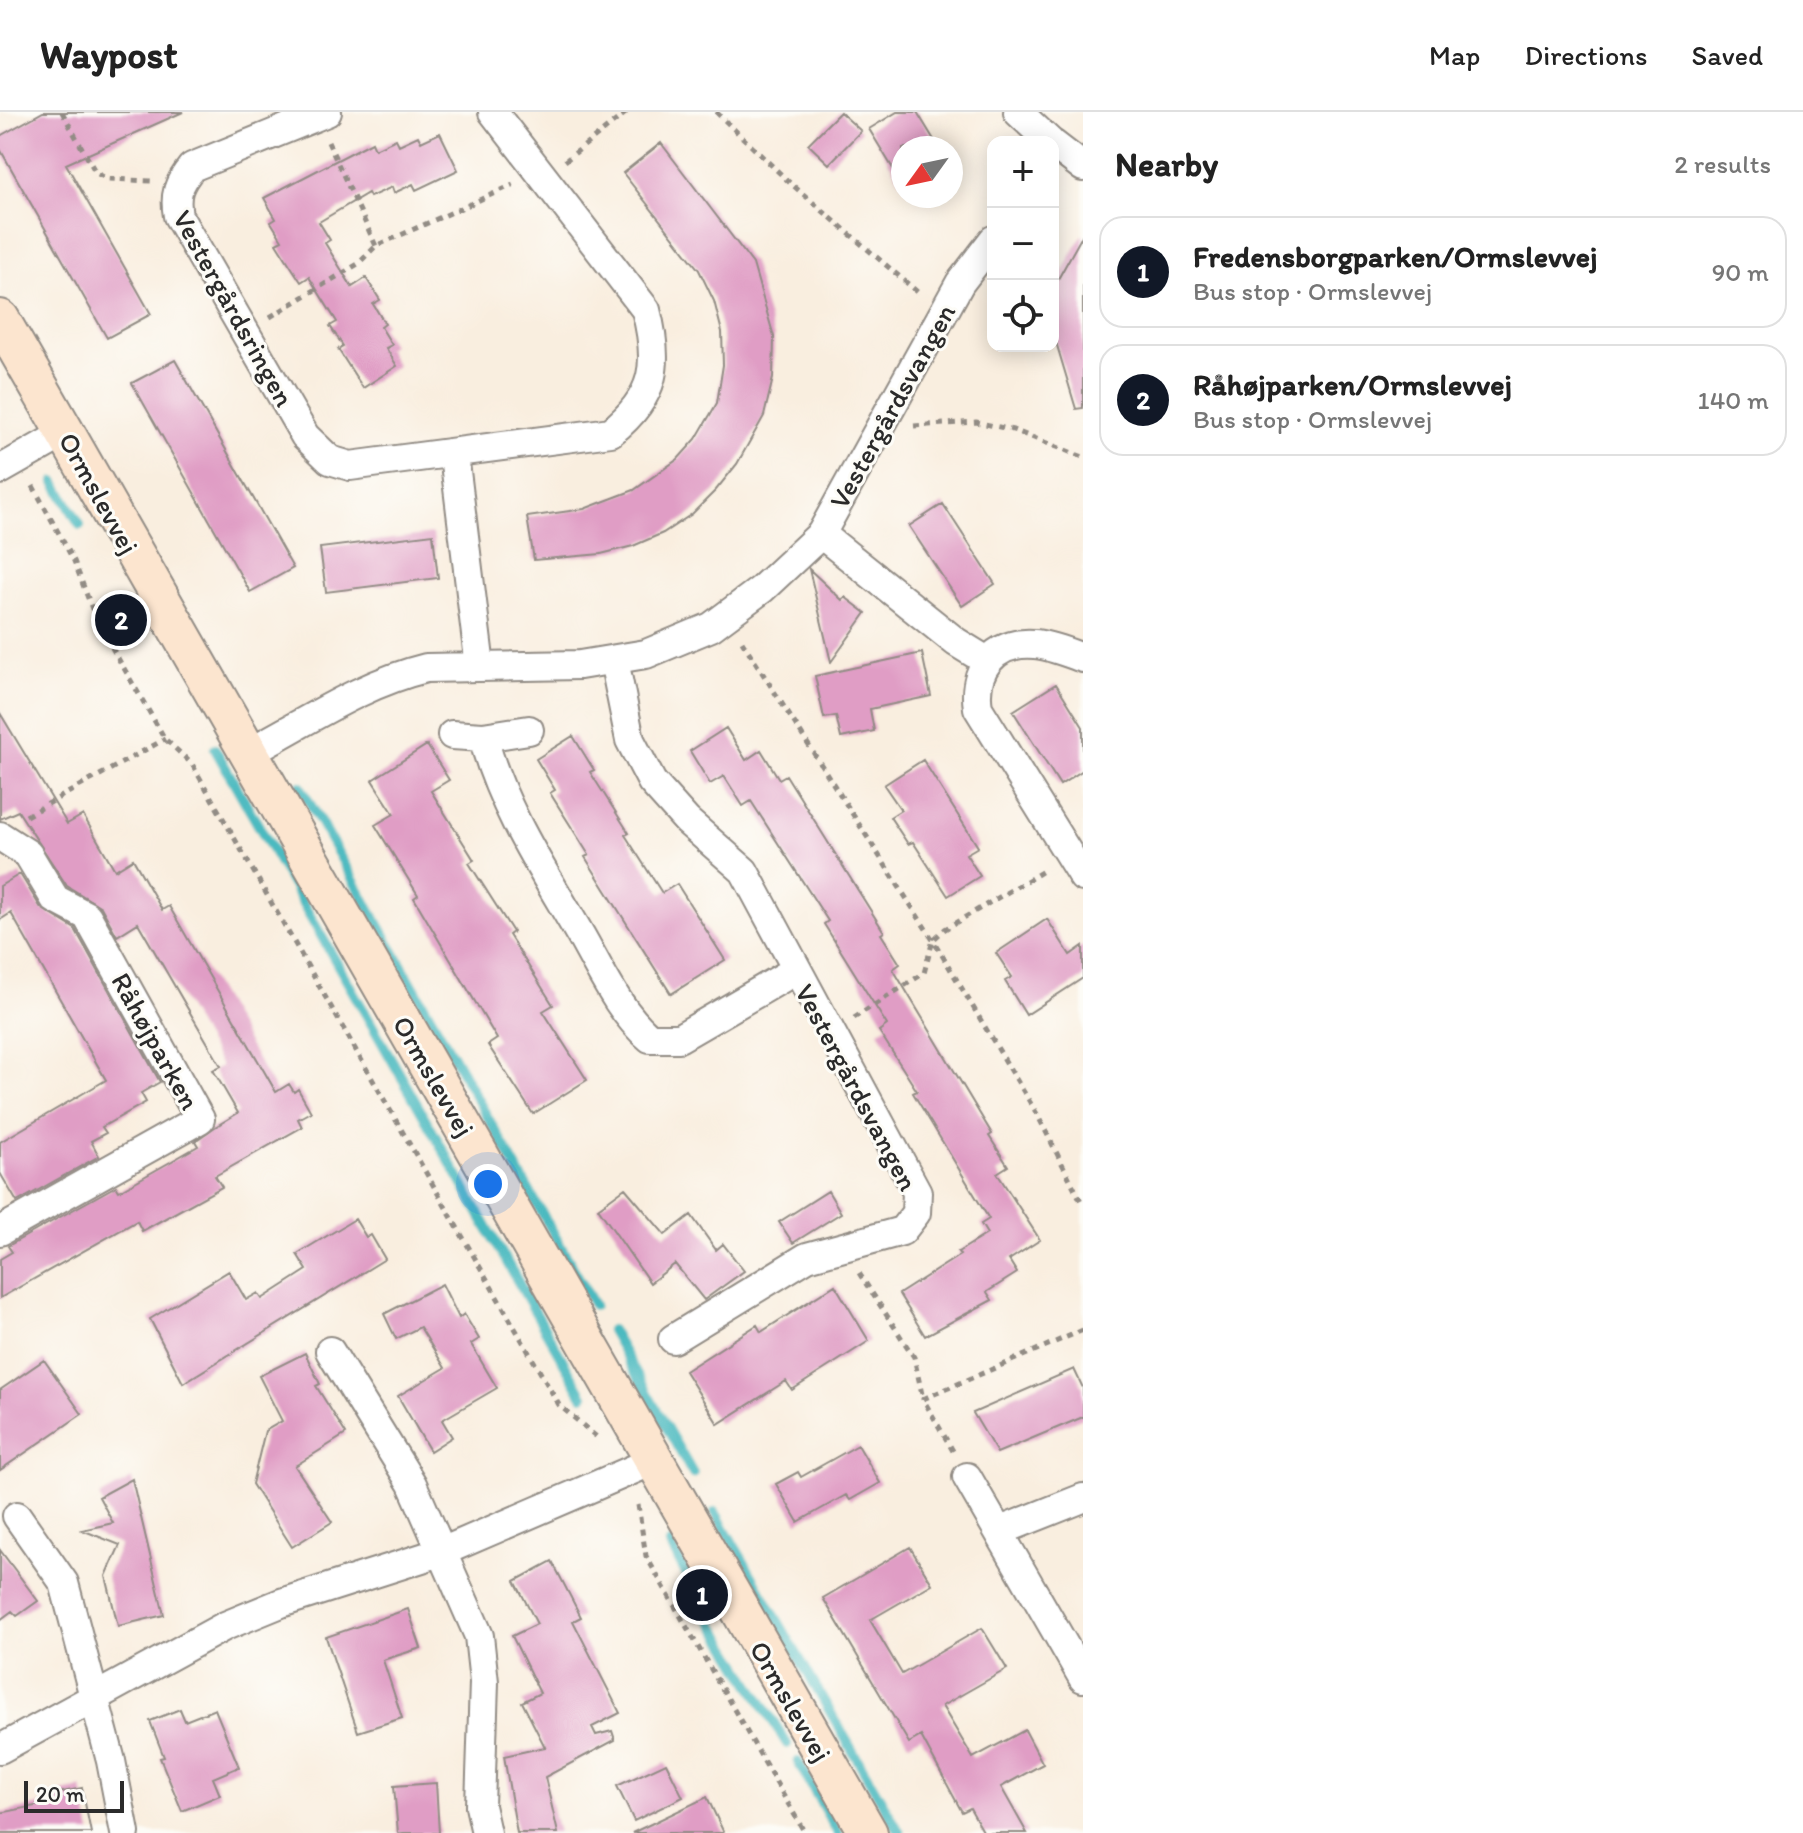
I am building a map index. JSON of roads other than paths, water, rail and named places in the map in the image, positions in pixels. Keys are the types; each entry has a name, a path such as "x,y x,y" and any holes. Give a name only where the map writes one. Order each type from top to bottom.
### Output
{"street":[{"name":"Vestergårdsringen","path":"321,114 192,167 175,197 178,216 305,436 330,460 350,466 454,455 611,432 635,413 652,379 655,346 646,310 493,112"},
{"path":"1018,112 1060,153"},
{"name":"Vestergårdsvangen","path":"249,752 346,697 388,678 426,668 580,665 614,660 646,654 711,627 762,589 821,534 960,283 987,248"},
{"name":"Ormslevvej","path":"0,319 249,752 643,1464 868,1833"},
{"path":"9,465 65,433"},
{"path":"454,455 480,667"},
{"name":"Vestergårdsvangen","path":"821,534 956,642 987,661"},
{"path":"1076,866 978,708 974,685 987,661 1010,646 1035,644 1083,658"},
{"name":"Vestergårdsvangen","path":"614,660 630,740 652,782 687,821 744,871 917,1192 916,1213 902,1231 807,1257 673,1339"},
{"path":"452,735 483,737 529,730"},
{"name":"Vestergårdsvangen","path":"483,737 498,784 529,846 609,986 636,1027 650,1038 679,1038 796,970"},
{"name":"Råhøjparken","path":"2,1227 200,1119 87,916 55,899 28,854 7,830"},
{"path":"330,1351 412,1484 479,1636 484,1682 480,1806 486,1833"},
{"path":"0,1749 225,1626 281,1603 444,1551 643,1464"},
{"path":"967,1477 1083,1678"},
{"path":"1000,1531 1083,1498"},
{"path":"17,1516 64,1583 125,1833"}],"waterway":[{"path":"55,482 80,525"},
{"path":"215,749 583,1396"},
{"path":"300,786 594,1305"},
{"path":"611,1330 693,1474"},
{"path":"715,1512 900,1833"},
{"path":"670,1544 713,1623 787,1744"},
{"path":"798,1762 838,1833"}],"place":[{"name":"Råhøjparken/Ormslevvej","path":"121,620"},
{"name":"Fredensborgparken/Ormslevvej","path":"702,1595"}]}
